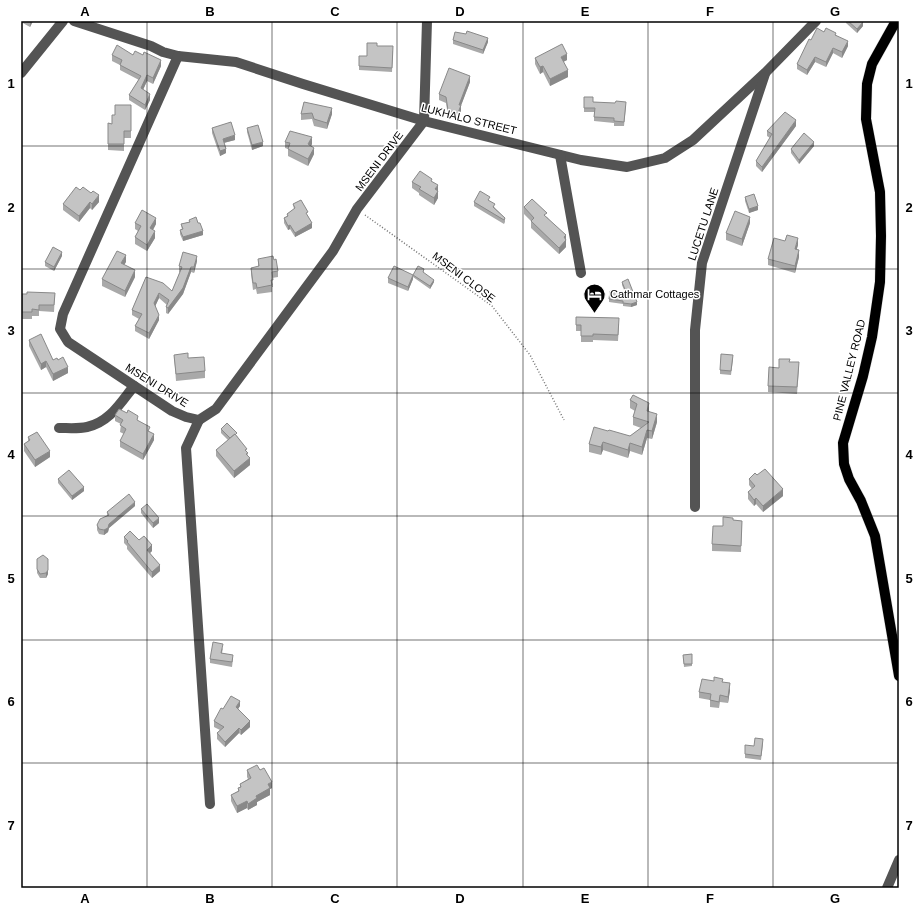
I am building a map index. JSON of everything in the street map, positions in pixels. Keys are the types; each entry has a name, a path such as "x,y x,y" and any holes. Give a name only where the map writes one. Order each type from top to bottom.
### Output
{"main road":[{"name":"PINE VALLEY ROAD","path":"896,21 872,64 867,84 866,119 880,192 880,282 872,337 863,376 843,443 844,464 849,479 861,501 875,536 899,676"}],"street":[{"path":"21,73 63,21"},
{"name":"LUKHALO STREET","path":"74,21 178,56 236,62 302,84 424,120 581,160 627,167 665,158 693,140 765,74 816,21"},
{"path":"424,120 427,21"},
{"name":"MSENI DRIVE","path":"178,56 63,314 60,329 68,342 172,411 186,417 199,420 216,409 333,252 357,209 424,120"},
{"name":"LUCETU LANE","path":"695,507 695,330 702,263 765,74"},
{"path":"560,155 581,273"},
{"path":"59,428 87,427 103,421 114,411 134,386"},
{"path":"199,420 186,448 210,804"},
{"path":"887,888 899,860"}],"path":[{"name":"MSENI CLOSE","path":"357,209 492,306 530,356 564,420"}],"building":[{"path":"848,21 861,21 863,22 857,29"},
{"path":"817,28 824,32 826,28 836,33 835,35 848,41 842,52 833,48 826,62 815,57 807,70 797,64 809,39 811,40"},
{"path":"467,31 488,38 483,50 453,40 455,32 466,34"},
{"path":"367,43 377,43 377,46 393,46 392,68 359,66 359,56 367,56"},
{"path":"562,44 567,54 561,57 568,70 550,79 543,66 540,67 535,58"},
{"path":"117,45 133,55 135,51 143,55 144,52 161,60 153,78 147,75 141,88 150,94 145,105 129,95 141,76 120,65 122,60 112,55"},
{"path":"449,68 470,76 459,105 461,105 458,113 448,110 446,97 439,94"},
{"path":"584,97 593,97 593,102 626,102 624,122 614,121 614,118 594,117 595,108 584,108"},
{"path":"304,102 332,108 327,123 314,119 312,113 301,114"},
{"path":"115,105 131,105 131,131 124,131 124,144 108,144 108,123 112,124 112,115 115,115"},
{"path":"785,112 796,120 762,167 756,161 772,134 767,131"},
{"path":"231,122 235,135 223,139 226,149 220,151 212,128"},
{"path":"258,125 263,142 252,145 247,128"},
{"path":"290,131 312,137 308,144 314,148 308,159 288,149 290,143 285,142"},
{"path":"804,133 814,142 799,160 791,149"},
{"path":"420,171 438,185 435,189 438,191 434,198 419,189 421,187 412,182"},
{"path":"76,187 80,190 83,187 91,193 93,191 99,195 92,204 90,202 79,216 63,204"},
{"path":"480,191 490,197 488,200 495,204 493,207 505,218 504,220 474,202"},
{"path":"754,194 758,206 749,209 745,197"},
{"path":"532,199 547,213 544,215 566,235 564,237 566,240 559,248 531,221 534,218 524,207"},
{"path":"301,200 312,223 295,233 290,225 288,226 284,218 288,216 287,214 295,208 293,204"},
{"path":"142,210 156,218 150,228 155,231 147,245 135,237 141,226 135,223"},
{"path":"735,211 750,217 742,239 726,233"},
{"path":"196,217 203,231 183,237 180,230 183,229 181,224 190,222 189,220"},
{"path":"787,235 798,238 795,249 799,250 795,266 768,259 774,238 785,241"},
{"path":"53,247 62,252 54,267 45,262"},
{"path":"117,251 126,255 121,263 135,270 125,291 102,279"},
{"path":"183,252 197,256 194,267 191,267 183,288 168,308 166,307 169,300 159,293 154,303 159,315 149,333 135,326 142,314 132,310 146,277 163,283 172,291 182,267 179,266"},
{"path":"273,256 274,260 276,259 278,271 272,272 272,285 257,288 256,283 253,283 251,268 259,266 258,259"},
{"path":"394,266 413,275 408,287 388,278"},
{"path":"418,266 424,269 423,272 434,280 430,286 413,275"},
{"path":"628,279 637,302 631,304 609,299 610,291 626,292 622,282"},
{"path":"27,292 55,293 54,305 39,305 39,310 32,309 32,312 22,312 22,294 27,294"},
{"path":"576,317 619,318 618,335 593,334 593,336 581,336 581,325 576,325"},
{"path":"41,334 53,360 57,358 58,360 63,357 68,367 53,374 46,361 41,364 29,340"},
{"path":"188,353 188,358 204,357 205,371 176,374 174,355"},
{"path":"721,354 733,355 731,371 720,370"},
{"path":"779,359 790,359 789,362 799,362 797,387 768,386 769,367 779,368"},
{"path":"633,395 649,403 647,411 657,414 652,431 647,430 642,447 630,443 628,450 603,442 601,447 589,444 594,427 630,436 649,422 633,417 637,404 630,400"},
{"path":"119,409 127,413 128,410 138,416 137,420 150,427 148,431 154,434 143,454 120,441 126,429 120,425 123,420 115,415"},
{"path":"227,423 237,433 230,438 221,429"},
{"path":"37,432 50,451 35,460 24,444 30,440 28,437"},
{"path":"235,434 247,449 245,450 248,453 246,454 250,458 234,471 216,450"},
{"path":"765,469 783,489 763,506 756,498 754,500 748,492 755,486 749,479 755,473 757,475"},
{"path":"69,470 84,487 72,496 58,479"},
{"path":"129,494 135,502 109,524 108,528 104,530 99,529 97,525 100,519 109,515 107,512"},
{"path":"147,504 159,518 153,523 141,509"},
{"path":"723,517 742,521 741,546 712,544 713,526 723,526"},
{"path":"130,531 139,540 144,536 152,545 147,550 160,565 152,572 124,537"},
{"path":"43,555 48,559 48,570 46,573 40,574 37,569 37,559"},
{"path":"213,642 223,644 221,653 233,655 232,662 210,659"},
{"path":"692,654 692,664 684,664 683,655"},
{"path":"714,677 723,679 722,682 730,683 728,697 720,695 719,702 710,700 711,694 699,692 702,679 714,681"},
{"path":"231,696 240,701 236,707 250,721 241,730 239,728 225,742 217,733 224,727 214,721 221,708 223,709"},
{"path":"755,738 763,739 761,756 745,754 745,745 754,746"},
{"path":"257,765 260,770 264,768 272,782 268,784 270,788 256,796 257,798 248,804 247,801 237,806 231,795 239,791 238,788 241,787 240,784 251,778 247,770"}],"place":[{"name":"Cathmar Cottages","path":"595,314"}]}
